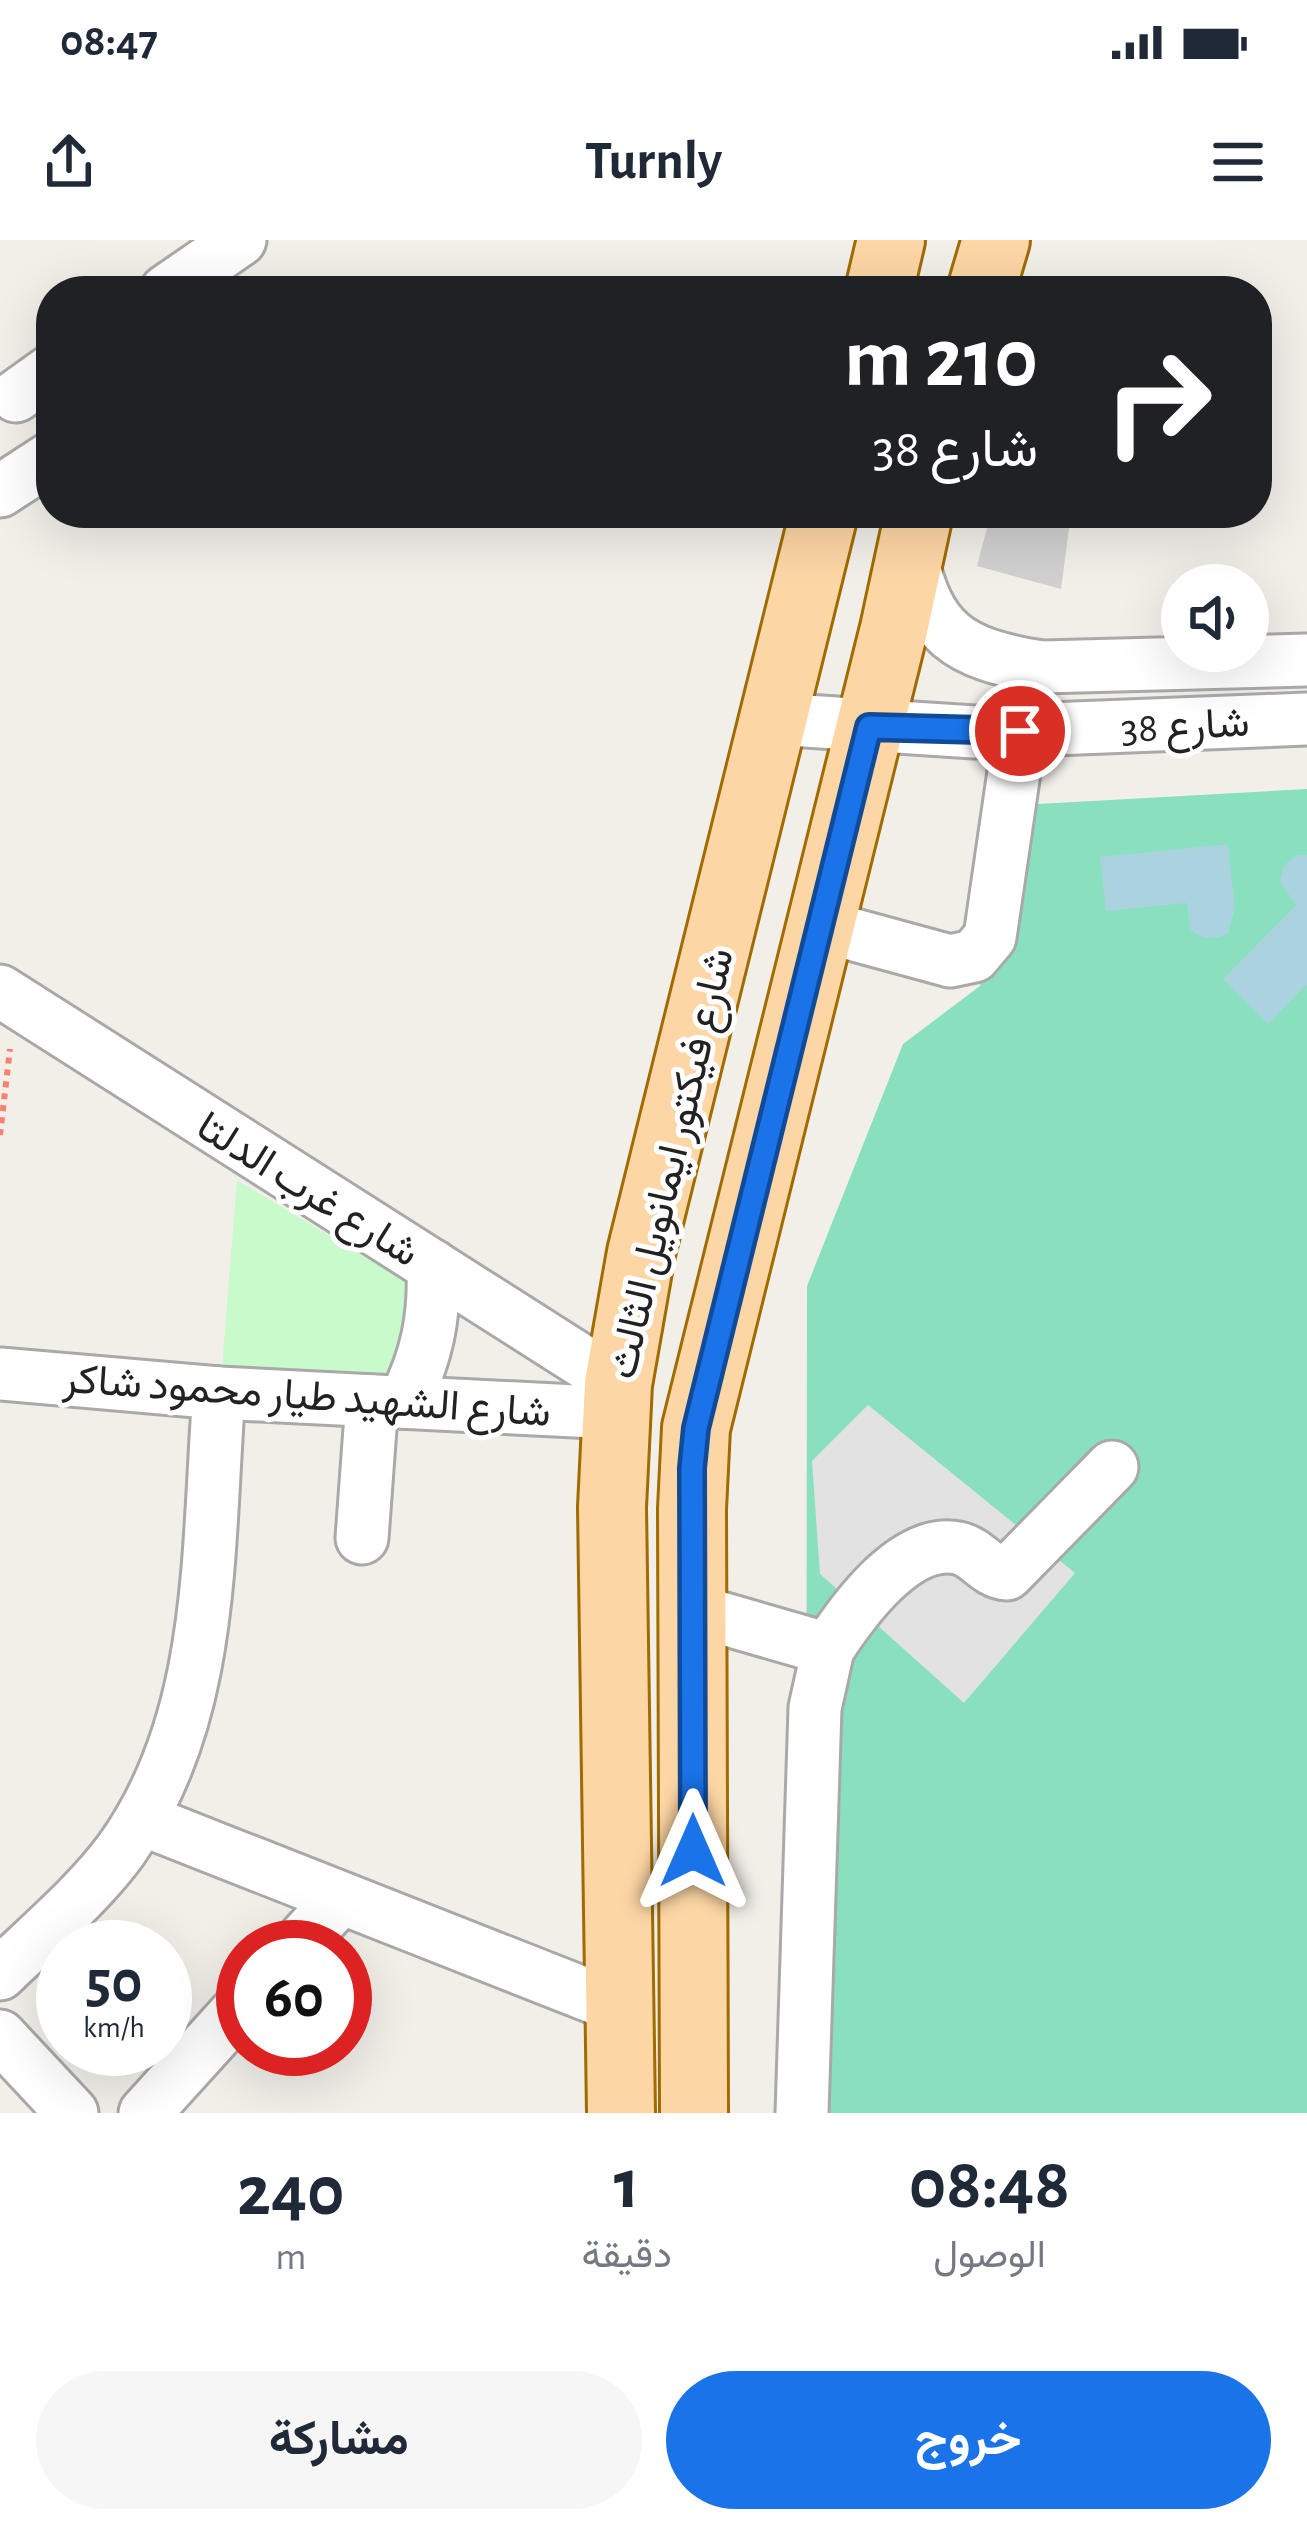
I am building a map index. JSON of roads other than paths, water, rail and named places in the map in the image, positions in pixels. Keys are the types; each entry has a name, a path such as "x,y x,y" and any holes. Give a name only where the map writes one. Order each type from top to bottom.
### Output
{"main road":[{"path":"883,276 891,240"},
{"path":"985,276 996,240"},
{"name":"شارع فيكتور ايمانويل الثالث","path":"621,2113 612,1507 616,1398 641,1253 821,528"},
{"name":"شارع فيكتور ايمانويل الثالث","path":"694,2113 692,1468 696,1428 914,529"}],"street":[{"path":"188,276 240,240"},
{"path":"0,491 36,468"},
{"name":"شارع 38","path":"914,529 918,589 938,623 954,639 1011,662 1042,667 1307,660"},
{"name":"شارع 38","path":"776,719 1020,731 1307,719"},
{"path":"818,925 950,961 974,956 990,938 1020,731"},
{"name":"شارع غرب الدلتا","path":"6,1011 433,1267 616,1398"},
{"path":"362,1538 388,1401 422,1364 433,1323 433,1267"},
{"name":"شارع الشهيد طيار محمود شاكر","path":"0,1374 219,1393 388,1401 616,1398"},
{"path":"0,1974 88,1890 141,1819 171,1761 199,1656 219,1393"},
{"path":"802,2113 815,1708 828,1649 880,1581 933,1550 952,1546 973,1553 995,1573 1007,1574 1112,1467"},
{"path":"693,1610 828,1649"},
{"path":"141,1819 621,2008"},
{"path":"321,1920 341,1898"},
{"path":"145,2113 216,2035"},
{"path":"0,2036 73,2113"}],"water":[{"path":"1228,844 1235,908 1228,934 1208,938 1195,933 1190,929 1187,903 1106,911 1100,857"},
{"path":"1307,855 1307,984 1268,1024 1223,979 1296,905 1280,882 1284,865"}]}
